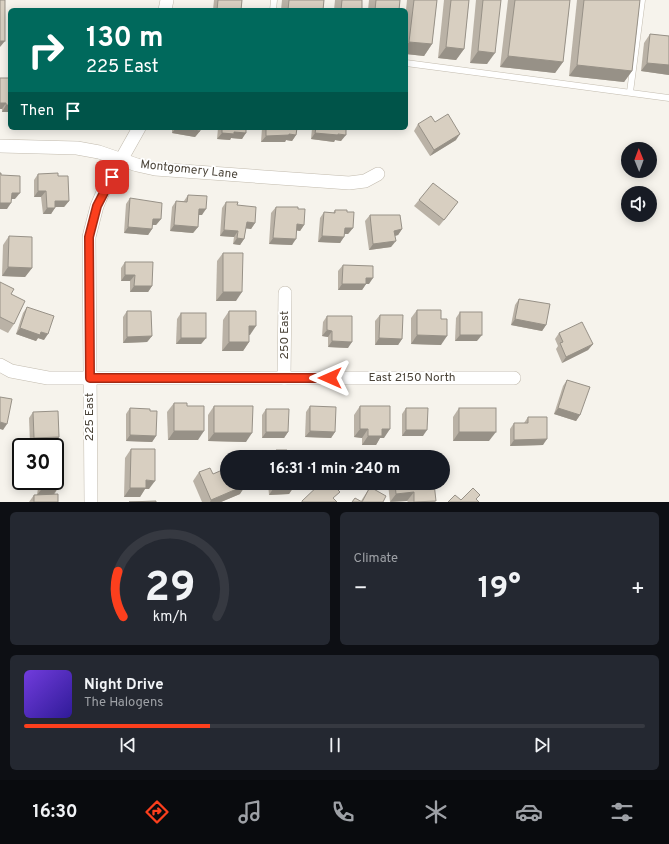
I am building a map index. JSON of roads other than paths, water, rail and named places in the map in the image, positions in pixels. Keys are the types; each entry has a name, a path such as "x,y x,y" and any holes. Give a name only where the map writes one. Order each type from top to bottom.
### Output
{"street":[{"name":"225 East","path":"91,502 89,237 97,206 138,130"},
{"name":"Montgomery Lane","path":"0,146 77,148 99,152 121,160 155,169 172,171 349,183 365,181 378,174"},
{"name":"250 East","path":"284,378 285,292"},
{"name":"East 2150 North","path":"0,365 11,371 48,378 514,378"}],"lane":[{"path":"630,92 642,0"},
{"path":"408,63 669,98"}]}
